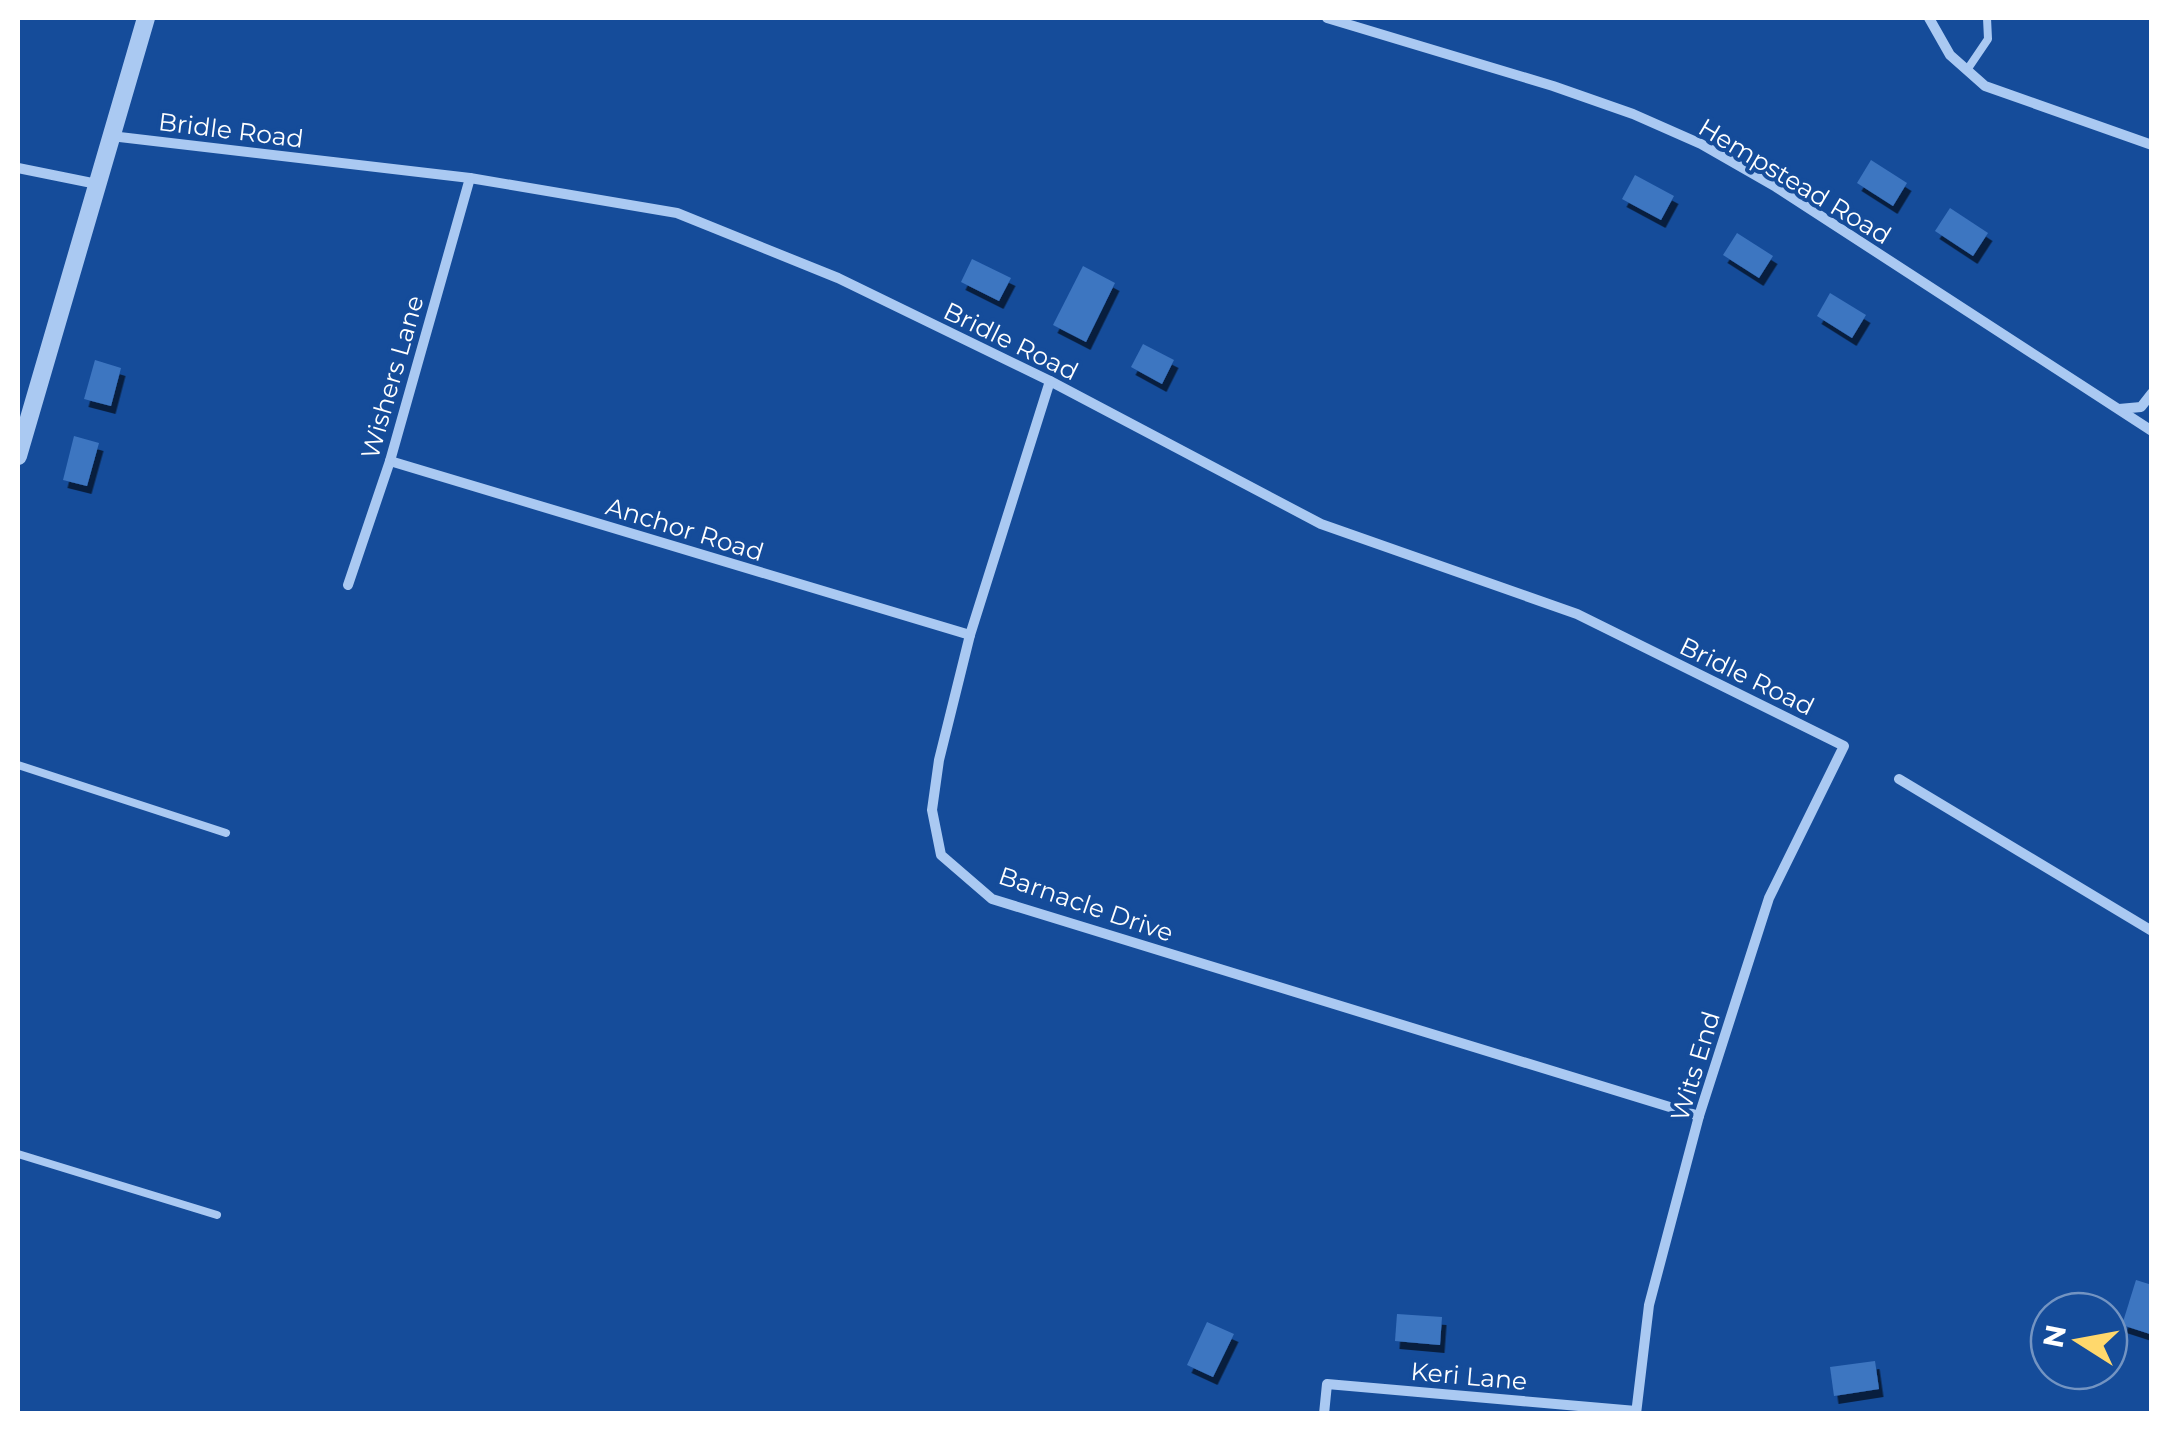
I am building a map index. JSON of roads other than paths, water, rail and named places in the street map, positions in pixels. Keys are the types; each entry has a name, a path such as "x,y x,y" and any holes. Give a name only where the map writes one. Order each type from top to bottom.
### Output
{"street":[{"path":"18,456 146,18"},
{"name":"Hempstead Road","path":"1327,18 1553,86 1633,114 1700,144 1776,187 2152,431"},
{"path":"1929,18 1950,55 1985,86 2152,145"},
{"name":"Bridle Road","path":"111,136 470,178 677,213 838,278 1050,381 1321,524 1577,614 1844,746"},
{"path":"18,168 96,184"},
{"name":"Wishers Lane","path":"348,586 390,461 470,178"},
{"name":"Barnacle Drive","path":"1050,381 970,635 939,760 932,810 942,855 992,899 1699,1116"},
{"path":"2118,409 2142,407 2152,393"},
{"name":"Anchor Road","path":"390,461 970,635"},
{"name":"Wits End","path":"1636,1412 1648,1304 1699,1116 1769,898 1844,746"},
{"path":"1900,779 2152,930"},
{"name":"Keri Lane","path":"1324,1414 1328,1384 1636,1412"}],"lane":[{"path":"1967,70 1988,39 1986,18"},
{"path":"18,764 226,833"},
{"path":"18,1154 218,1214"}]}
